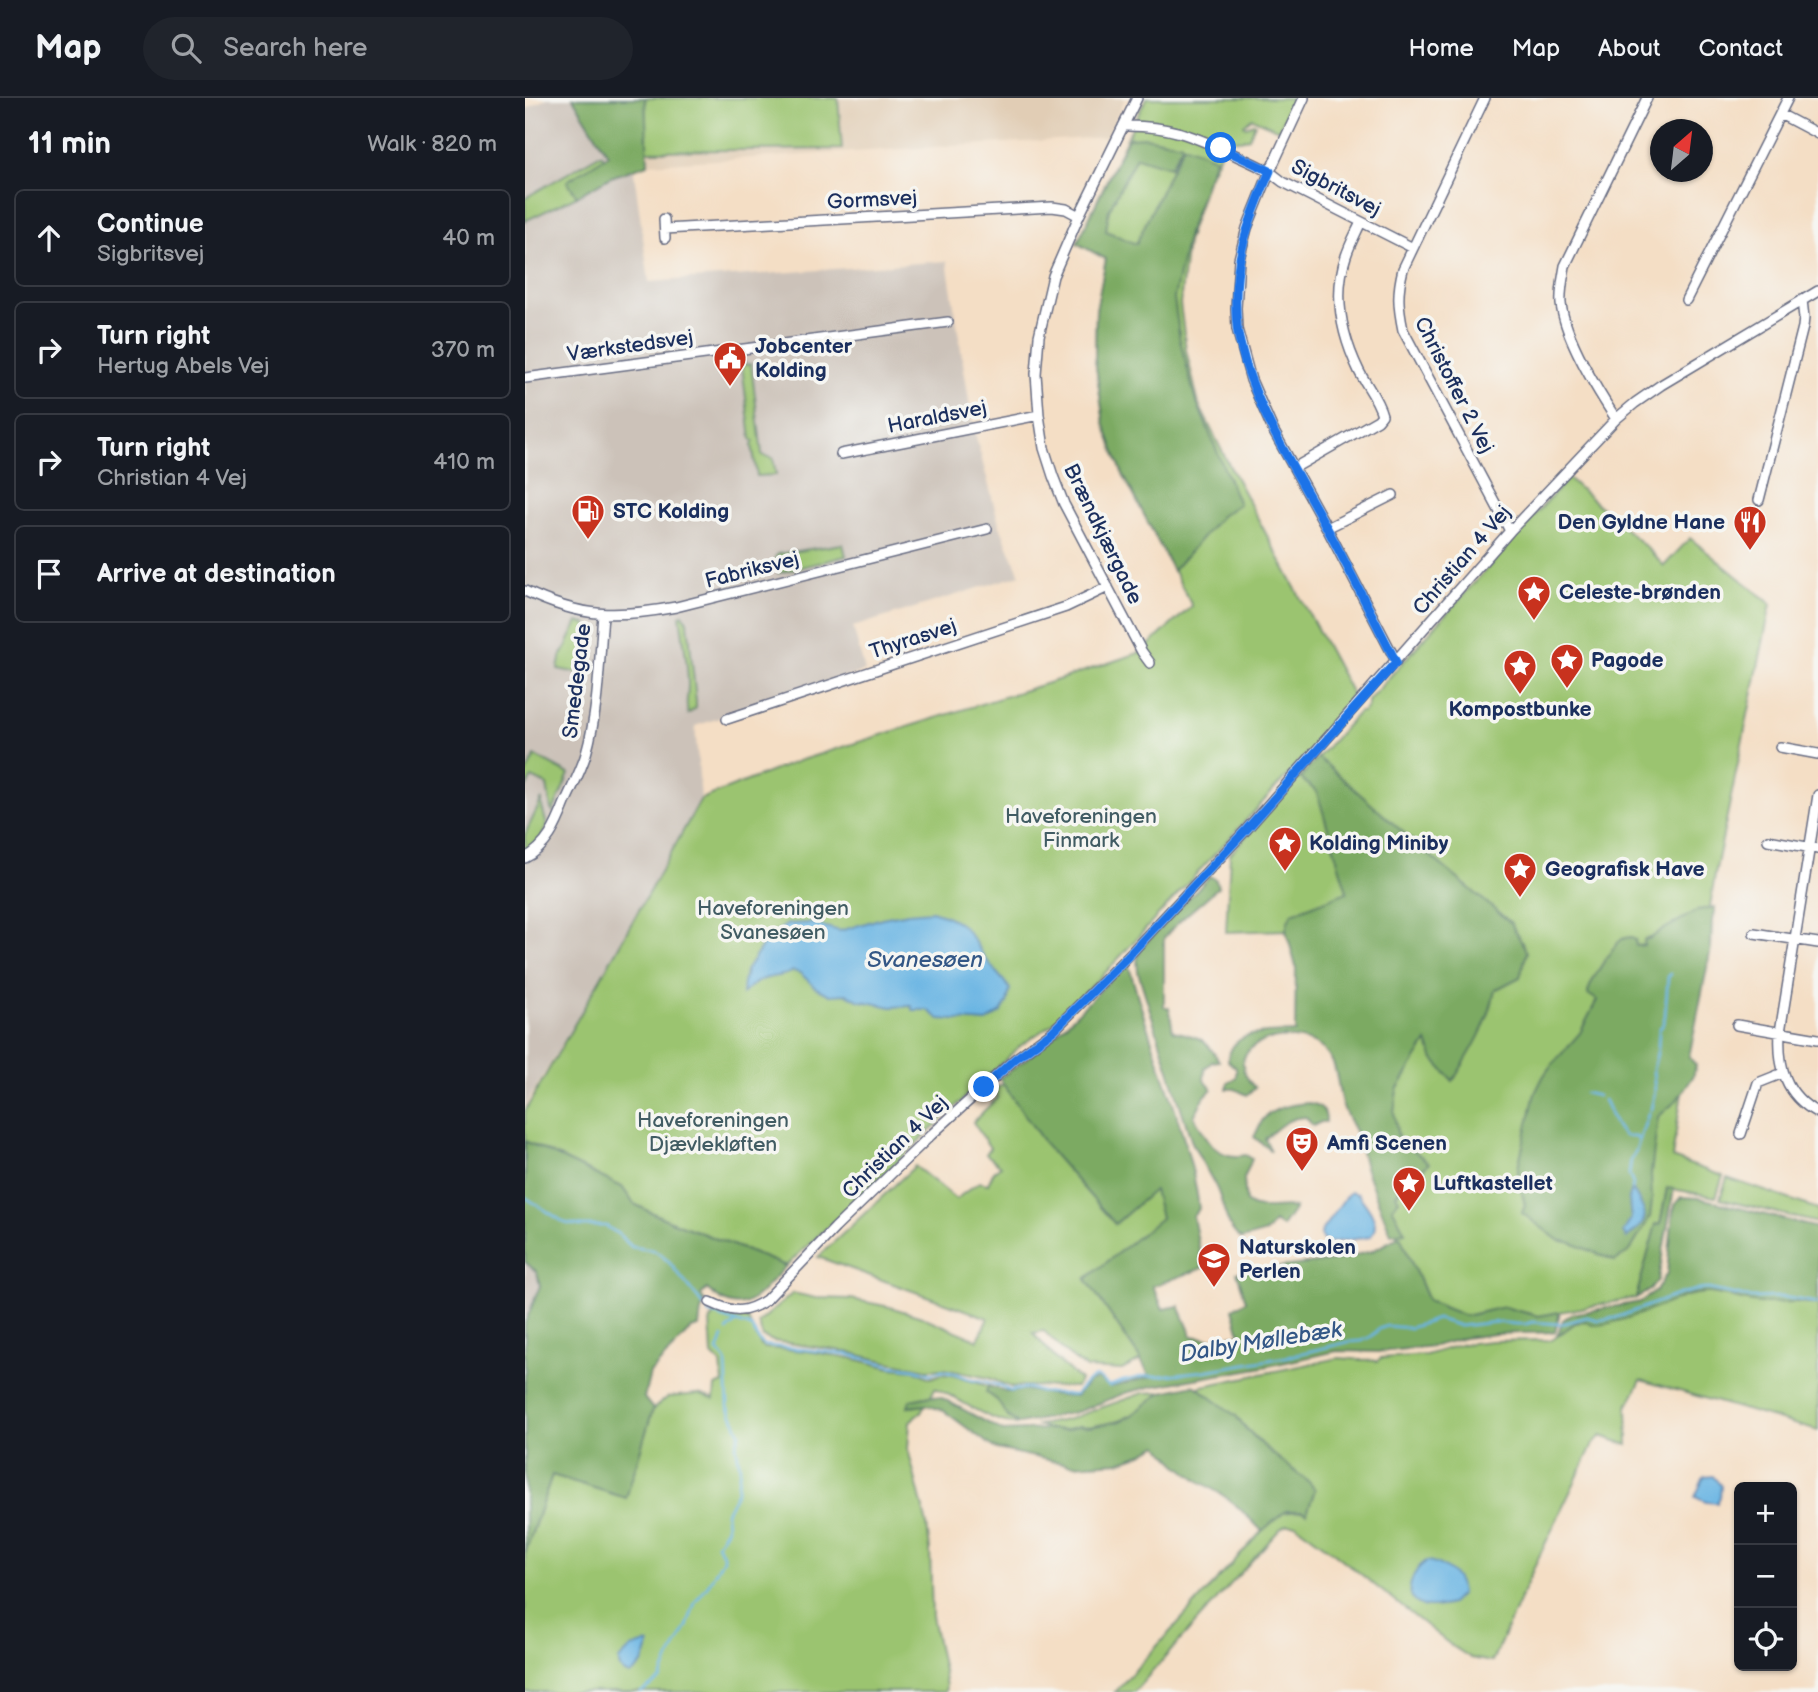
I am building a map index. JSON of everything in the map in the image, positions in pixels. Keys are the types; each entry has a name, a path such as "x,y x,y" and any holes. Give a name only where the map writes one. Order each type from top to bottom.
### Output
{"street":[{"name":"Brændkjærgade","path":"1137,98 1053,275 1039,336 1036,374 1044,448 1053,477 1150,663"},
{"path":"1304,98 1247,228 1239,259 1235,308 1237,329 1258,399 1396,662"},
{"name":"Christoffer 2 Vej","path":"1485,98 1403,269 1398,287 1398,306 1403,330 1510,531"},
{"path":"1616,419 1570,337 1564,320 1561,284 1566,266 1647,98"},
{"path":"1686,300 1788,98"},
{"path":"1780,114 1818,134"},
{"name":"Sigbritsvej","path":"1123,127 1148,126 1195,136 1270,171 1283,182 1413,248"},
{"name":"Gormsvej","path":"665,229 1052,207 1066,209 1079,216"},
{"path":"1294,468 1378,420 1381,415 1347,343 1341,320 1342,269 1361,222"},
{"name":"Christian 4 Vej","path":"711,1302 739,1312 756,1307 766,1300 835,1228 932,1135 1015,1059 1053,1031 1089,996 1246,830 1510,531 1616,419 1661,386 1818,291"},
{"path":"1759,500 1803,327 1802,300"},
{"name":"Værkstedsvej","path":"525,378 948,322"},
{"name":"Haraldsvej","path":"841,454 1039,415"},
{"path":"1327,528 1393,495"},
{"name":"Fabriksvej","path":"525,591 570,609 603,615 639,614 987,529"},
{"name":"Thyrasvej","path":"727,719 1066,607 1108,587"},
{"name":"Smedegade","path":"525,858 536,853 545,844 586,755 596,704 603,615"},
{"path":"1780,747 1818,754"},
{"path":"1818,795 1814,848 1795,939 1779,1050 1783,1073 1795,1095 1818,1114"},
{"path":"1768,840 1814,848"},
{"path":"1753,933 1818,943"},
{"path":"1737,1026 1818,1039"},
{"path":"1741,1134 1758,1083 1783,1073"}],"shaded area":[{"path":"547,98 579,98 634,172 649,282 947,261 973,426 999,524 1020,575 853,627 865,671 695,726 701,799 602,976 525,1106 525,110"},
{"path":"645,98 1125,98 1107,137 648,164"},
{"path":"525,1262 537,1272 540,1286 525,1323"}],"green space":[{"path":"573,98 645,98 648,164 611,177 577,196 567,181 608,155"},
{"path":"645,98 838,98 842,149 647,151"},
{"path":"1146,98 1294,98 1279,130 1252,118 1244,125 1246,127 1255,124 1249,138 1231,138 1225,143 1206,183 1187,242 1180,304 1186,350 1199,405 1356,701 1106,972 1052,1024 1020,1046 786,1266 663,1218 634,1204 622,1187 525,1141 525,1111 701,799 798,761 1141,652 1192,606 1122,472 1104,423 1095,359 1096,310 1106,259 1077,243"},
{"path":"1145,137 1183,144 1170,167 1136,157 1109,210 1106,231 1136,244 1184,145 1215,158 1188,233 1174,298 1180,340 1195,398 1239,504 1221,516 1173,571 1122,472 1104,423 1095,359 1096,310 1106,259 1077,243 1128,138"},
{"path":"601,154 605,158 568,181 577,196 525,221 525,198"},
{"path":"743,357 745,365 751,364 762,454 773,458 776,475 757,476 741,358"},
{"name":"Geografisk Have","path":"1568,478 1664,566 1690,538 1771,604 1715,874 1672,1158 1723,1176 1716,1197 1667,1188 1660,1225 1656,1225 1636,1298 1538,1316 1504,1307 1465,1316 1428,1301 1400,1237 1397,1237 1286,930 1226,932 1230,854 1359,712 1363,712 1368,701"},
{"path":"843,544 846,556 778,573 775,558 778,554"},
{"path":"683,614 688,623 696,701 696,708 688,714 687,668 680,616"},
{"path":"578,622 586,624 589,631 583,674 558,669"},
{"path":"535,756 569,774 553,812 547,785 532,778 525,789 525,775"},
{"path":"1318,757 1511,923 1527,952 1520,977 1495,990 1484,1026 1453,1081 1434,1060 1427,1042 1397,1090 1394,1113 1398,1137 1429,1163 1396,1194 1399,1200 1392,1207 1405,1232 1391,1234 1367,1173 1356,1133 1341,1102 1335,1069 1323,1049 1309,1041 1293,1038 1276,1038 1261,1042 1250,1049 1243,1060 1245,1073 1255,1088 1247,1095 1235,1089 1227,1089 1227,1084 1236,1078 1236,1068 1228,1061 1236,1042 1254,1034 1295,1032 1296,967 1286,930 1292,913 1347,892 1317,792 1300,778"},
{"path":"542,799 547,826 541,838 525,853 525,834"},
{"path":"1210,876 1216,880 1218,887 1164,938 1164,1007 1169,1008 1173,1031 1201,1039 1219,1061 1212,1062 1205,1068 1204,1080 1212,1089 1194,1116 1208,1140 1220,1151 1227,1155 1246,1155 1252,1159 1244,1179 1246,1202 1262,1208 1295,1208 1282,1227 1274,1222 1267,1232 1242,1239 1232,1229 1218,1192 1191,1140 1138,972 1137,960 1142,947"},
{"path":"1715,907 1711,948 1689,1057 1696,1065 1693,1077 1676,1101 1658,1117 1651,1174 1650,1217 1630,1251 1615,1261 1558,1240 1522,1213 1525,1205 1518,1167 1535,1093 1549,1068 1580,1033 1597,1000 1588,994 1589,989 1617,944 1624,938 1632,937 1636,946 1644,945 1644,940 1698,910"},
{"path":"1128,962 1184,1140 1199,1209 1193,1216 1203,1268 1153,1286 1163,1309 1179,1306 1192,1336 1211,1339 1240,1334 1233,1309 1246,1301 1237,1272 1332,1261 1372,1251 1400,1236 1428,1301 1465,1316 1504,1307 1538,1316 1560,1312 1555,1332 1495,1334 1434,1346 1379,1352 1337,1351 1154,1386 1125,1393 1080,1411 1020,1424 1008,1417 997,1400 986,1392 988,1386 1009,1392 1027,1390 1076,1396 1088,1382 1097,1379 1111,1387 1150,1377 1086,1279 1161,1218 1154,1190 1115,1224 1048,1148 999,1078 1051,1038"},
{"path":"1003,1084 1048,1148 1115,1224 1154,1189 1162,1218 1086,1279 1141,1360 1122,1370 1086,1368 1044,1331 1033,1333 1056,1359 1080,1380 1076,1387 1013,1388 989,1378 944,1369 927,1370 763,1337 758,1323 793,1293 816,1298 851,1299 890,1307 978,1340 988,1318 818,1257 915,1166 956,1199 979,1182 988,1184 994,1171 1001,1166 986,1154 990,1148 973,1122 997,1098 996,1089"},
{"path":"1309,1103 1322,1109 1326,1122 1313,1126 1306,1117 1288,1121 1265,1139 1271,1151 1254,1137 1262,1121 1271,1113"},
{"path":"525,1141 622,1187 634,1204 663,1218 786,1266 750,1301 731,1304 707,1289 701,1295 705,1303 699,1327 691,1329 650,1373 644,1398 653,1409 626,1498 552,1475 525,1553 525,1323 540,1286 537,1272 525,1262"},
{"path":"1727,1178 1818,1209 1818,1223 1720,1199"},
{"path":"1667,1188 1674,1189 1658,1280 1650,1290 1636,1298 1656,1224 1660,1225"},
{"path":"1681,1197 1700,1198 1818,1228 1818,1304 1764,1303 1715,1294 1694,1294 1615,1322 1595,1325 1586,1321 1575,1323 1557,1336 1563,1320 1572,1314 1640,1302 1656,1291 1667,1273 1673,1212"},
{"path":"1708,1292 1762,1303 1788,1301 1818,1304 1818,1431 1641,1380 1627,1407 1628,1445 1601,1436 1593,1444 1492,1662 1471,1658 1452,1646 1329,1549 1296,1525 1286,1525 1134,1692 1115,1692 1262,1531 1282,1513 1302,1511 1288,1467 1236,1416 1198,1387 1339,1358 1377,1361 1381,1358 1426,1355 1463,1344 1552,1340 1575,1323 1586,1321 1592,1325 1615,1321 1685,1296"},
{"path":"717,1309 746,1316 761,1346 765,1348 851,1358 890,1368 914,1370 930,1378 942,1374 952,1375 988,1386 987,1392 997,1400 1008,1417 1020,1424 997,1420 935,1388 931,1396 910,1400 909,1407 925,1405 921,1413 910,1422 908,1449 927,1525 932,1616 945,1692 525,1692 525,1553 552,1475 626,1498 653,1409 668,1397 698,1394 714,1399 715,1386 723,1383 721,1364 712,1355 710,1321"},
{"path":"1194,1385 1236,1416 1268,1450 1310,1483 1315,1490 1307,1513 1286,1511 1262,1531 1238,1507 1178,1465 1158,1445 1119,1462 1072,1465 997,1449 944,1411 927,1405 908,1407 910,1400 931,1396 942,1398 1003,1431 1066,1430 1120,1421 1162,1392"},
{"path":"1162,1392 1120,1421 1066,1430 1038,1425 1066,1420 1143,1393"}],"water":[{"name":"Svanesøen","path":"932,911 965,928 1010,989 1007,1003 1001,1012 987,1022 940,1019 927,1010 913,1010 912,1006 891,1007 858,1000 847,994 830,995 816,988 800,973 793,971 762,980 742,994 746,971 766,938 788,924 811,923 840,931 882,918"},
{"path":"1632,1188 1645,1215 1641,1225 1627,1238 1623,1233 1631,1219 1629,1199"},
{"path":"1351,1192 1358,1194 1369,1210 1374,1221 1374,1232 1370,1237 1327,1243 1321,1238 1322,1230"},
{"path":"1713,1476 1721,1486 1717,1503 1695,1497 1704,1477"},
{"path":"1427,1561 1445,1568 1458,1581 1461,1594 1451,1604 1426,1607 1412,1597 1410,1590 1413,1577"},
{"path":"649,1644 648,1649 640,1666 630,1675 623,1671 619,1660 631,1648"}],"waterway":[{"path":"1651,1109 1655,1091 1653,1070 1659,1029 1665,1016 1668,977 1671,974"},
{"path":"1585,1093 1598,1096"},
{"path":"1604,1100 1621,1133 1638,1139"},
{"path":"1632,1188 1629,1175 1631,1159 1649,1112"},
{"path":"525,1197 565,1223 606,1226 632,1247 658,1253 668,1261 704,1306"},
{"name":"Dalby Møllebæk","path":"709,1313 751,1327 764,1345 847,1354 930,1374 942,1371 1001,1386 1010,1391 1028,1388 1075,1395 1086,1382 1095,1377 1109,1386 1145,1376 1204,1371 1362,1341 1387,1326 1409,1328 1437,1319 1460,1326 1496,1322 1561,1324 1587,1317 1598,1320 1615,1318 1680,1294 1708,1289 1752,1298 1783,1297 1818,1303"},
{"name":"Dalby Møllebæk","path":"727,1331 736,1322"},
{"name":"Dalby Møllebæk","path":"641,1692 661,1679 687,1627 695,1602 723,1559 717,1544 727,1528 726,1512 737,1491 740,1467 736,1445 740,1433 728,1406 726,1361 718,1351 723,1337"}],"place":[{"name":"Jobcenter Kolding","path":"730,388"},
{"name":"STC Kolding","path":"588,541"},
{"name":"Den Gyldne Hane","path":"1750,552"},
{"name":"Celeste-brønden","path":"1534,622"},
{"name":"Pagode","path":"1567,690"},
{"name":"Kompostbunke","path":"1520,696"},
{"name":"Kolding Miniby","path":"1285,873"},
{"name":"Geografisk Have","path":"1520,899"},
{"name":"Amfi Scenen","path":"1302,1173"},
{"name":"Luftkastellet","path":"1409,1213"},
{"name":"Naturskolen Perlen","path":"1214,1289"}],"route":[{"path":"984,1087 1015,1059 1053,1031 1130,954 1246,830 1396,662 1273,430 1251,380 1237,329 1235,308 1239,259 1247,228 1270,171 1221,148"}],"park label":[{"name":"Haveforeningen Finmark","path":"1081,828"},
{"name":"Haveforeningen Svanesøen","path":"773,920"},
{"name":"Haveforeningen Djævlekløften","path":"713,1132"}]}
